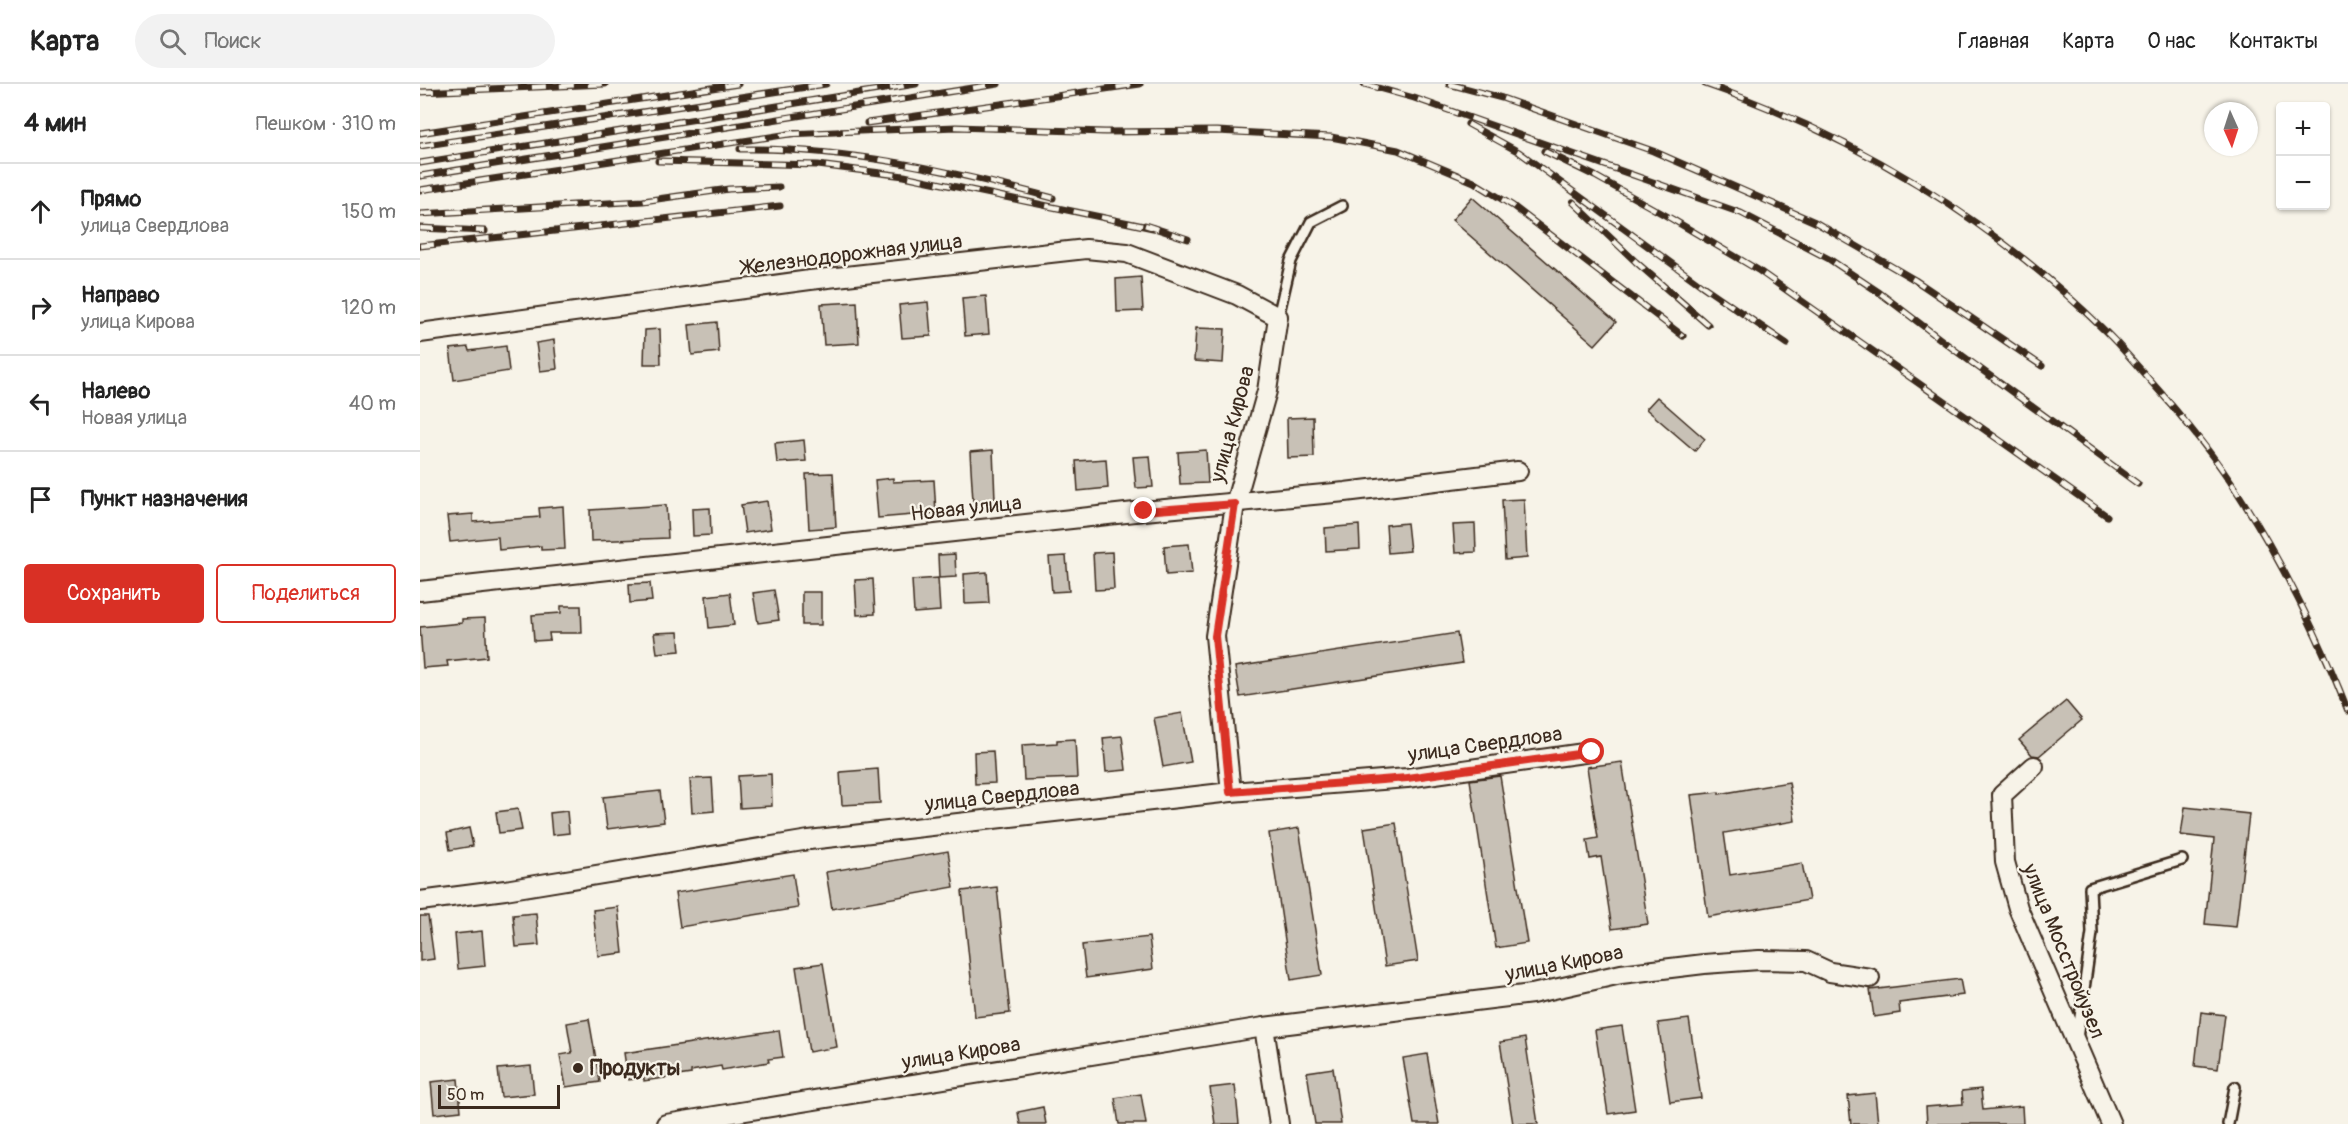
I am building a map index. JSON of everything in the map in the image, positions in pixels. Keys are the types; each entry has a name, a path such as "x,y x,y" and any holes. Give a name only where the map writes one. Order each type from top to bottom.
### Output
{"street":[{"name":"Железнодорожная улица","path":"420,333 810,280 1086,249 1126,253 1237,295 1278,318"},
{"name":"улица Кирова","path":"1230,792 1215,636 1235,504 1267,392 1278,318"},
{"name":"Новая улица","path":"420,591 1144,511 1235,504 1518,471"},
{"name":"улица Свердлова","path":"420,901 505,890 809,840 1230,792 1407,778 1592,752"},
{"name":"улица Мосстройузел","path":"2034,766 2002,795 2005,862 2018,908 2111,1124"},
{"name":"улица Кирова","path":"666,1124 1264,1027 1532,994 1621,974 1760,960 1806,961 1830,972 1870,978"},
{"path":"1264,1027 1279,1124"}],"lane":[{"path":"1278,318 1291,261 1311,222 1342,206"},
{"path":"2076,1043 2092,933 2090,888 2182,860"},
{"path":"2228,1124 2235,1087"}],"building":[{"path":"1472,197 1616,322 1595,345 1452,220"},
{"path":"1141,277 1143,311 1117,312 1116,279"},
{"path":"986,296 989,334 965,336 962,298"},
{"path":"857,302 859,343 824,345 821,304"},
{"path":"928,302 931,336 902,338 899,305"},
{"path":"717,322 719,352 692,355 689,325"},
{"path":"1196,328 1225,329 1223,363 1194,361"},
{"path":"660,329 661,364 644,364 645,330"},
{"path":"554,340 557,369 540,371 536,343"},
{"path":"506,346 509,371 454,380 450,349 468,347 469,351"},
{"path":"1657,397 1705,439 1695,451 1646,409"},
{"path":"1313,417 1314,457 1288,458 1287,418"},
{"path":"804,440 806,461 777,463 775,443"},
{"path":"993,450 995,500 973,501 970,452"},
{"path":"1206,450 1208,483 1180,484 1178,452"},
{"path":"1150,456 1153,487 1136,488 1133,457"},
{"path":"1106,459 1108,488 1078,491 1076,461"},
{"path":"833,473 836,527 809,529 806,474"},
{"path":"893,478 893,482 934,480 936,513 878,518 875,480"},
{"path":"1524,499 1527,558 1505,560 1502,500"},
{"path":"767,501 771,529 745,533 741,505"},
{"path":"666,505 668,538 591,541 590,510"},
{"path":"563,506 565,549 541,550 541,546 499,550 498,537 450,542 447,516 473,514 473,522 540,517 539,508"},
{"path":"710,508 711,535 693,536 692,509"},
{"path":"1407,523 1410,551 1388,553 1386,525"},
{"path":"1475,524 1476,552 1455,553 1453,525"},
{"path":"1359,525 1360,549 1326,551 1325,528"},
{"path":"1189,544 1192,573 1166,575 1164,546"},
{"path":"1112,552 1114,589 1095,590 1093,553"},
{"path":"955,554 956,577 939,578 938,555"},
{"path":"1066,556 1069,591 1052,592 1049,557"},
{"path":"987,572 989,603 965,604 964,574"},
{"path":"938,578 940,611 914,613 912,580"},
{"path":"873,579 875,614 857,615 855,580"},
{"path":"650,583 652,601 630,603 629,584"},
{"path":"774,590 779,620 758,623 753,593"},
{"path":"802,592 821,592 821,625 802,625"},
{"path":"730,593 734,625 709,628 706,596"},
{"path":"561,606 581,606 582,633 549,633 550,640 534,641 532,615 561,613"},
{"path":"485,618 487,657 447,661 448,666 423,668 420,627 462,623 462,619"},
{"path":"678,632 680,651 657,653 654,633"},
{"path":"1457,633 1462,663 1240,697 1235,667"},
{"path":"2066,701 2082,720 2039,756 2032,755 2019,740"},
{"path":"1182,713 1191,762 1163,767 1154,718"},
{"path":"1122,736 1126,770 1106,772 1103,738"},
{"path":"1075,739 1077,778 1024,780 1022,745 1057,743 1057,740"},
{"path":"993,751 995,783 975,784 974,752"},
{"path":"1622,762 1648,924 1612,929 1601,857 1590,859 1587,840 1598,838 1587,767"},
{"path":"878,769 880,803 842,805 840,772"},
{"path":"771,774 772,806 740,808 738,776"},
{"path":"1500,776 1527,943 1496,948 1470,780"},
{"path":"712,778 714,811 692,813 690,779"},
{"path":"1789,782 1795,821 1724,833 1730,875 1802,863 1809,900 1708,917 1691,795 1719,792 1719,794"},
{"path":"660,791 664,822 607,829 603,797"},
{"path":"2185,807 2249,814 2236,927 2205,924 2214,839 2181,835"},
{"path":"518,809 522,830 499,833 496,812"},
{"path":"567,811 569,833 552,835 550,813"},
{"path":"1396,823 1418,961 1385,966 1364,828"},
{"path":"469,828 473,846 450,850 447,833"},
{"path":"1299,828 1322,975 1291,980 1269,833"},
{"path":"948,851 954,887 832,909 826,872"},
{"path":"793,874 798,908 680,927 675,893"},
{"path":"997,887 1010,1013 975,1017 962,891"},
{"path":"618,907 623,953 598,956 593,910"},
{"path":"536,913 539,945 516,947 513,915"},
{"path":"420,916 428,916 434,959 420,961"},
{"path":"482,931 485,966 458,969 455,934"},
{"path":"1149,937 1153,969 1086,978 1082,945"},
{"path":"823,963 837,1047 809,1052 796,967"},
{"path":"1960,979 1963,995 1899,1003 1900,1013 1874,1017 1870,990"},
{"path":"2201,1012 2225,1015 2218,1069 2195,1066"},
{"path":"589,1019 600,1082 566,1087 560,1055 572,1053 567,1023"},
{"path":"1689,1019 1701,1098 1670,1102 1658,1023"},
{"path":"1622,1026 1635,1110 1608,1114 1595,1030"},
{"path":"779,1030 783,1057 768,1059 769,1062 722,1070 721,1066 691,1071 691,1074 644,1081 644,1078 628,1080 624,1053"},
{"path":"1525,1038 1538,1124 1513,1124 1500,1042"},
{"path":"1427,1054 1439,1124 1414,1124 1403,1058"},
{"path":"531,1066 534,1094 501,1097 498,1069"},
{"path":"1333,1068 1341,1124 1315,1124 1307,1072"},
{"path":"458,1079 461,1111 434,1114 431,1082"},
{"path":"1235,1085 1239,1124 1215,1124 1210,1088"},
{"path":"1981,1089 1983,1110 2022,1106 2023,1124 1927,1124 1926,1107 1963,1104 1962,1091"},
{"path":"1875,1093 1878,1124 1851,1124 1848,1096"},
{"path":"1141,1094 1146,1124 1119,1124 1115,1098"},
{"path":"1043,1107 1046,1124 1020,1124 1018,1112"}],"railway":[{"path":"420,92 605,84"},
{"path":"420,133 738,84"},
{"path":"420,146 826,84"},
{"path":"420,163 916,84"},
{"path":"420,176 998,84"},
{"path":"867,123 1140,84"},
{"path":"1364,84 1414,98 1741,213 1829,259 1880,293 2138,484"},
{"path":"1449,84 1502,98 1653,151 1815,222 1915,280 2042,366"},
{"path":"1705,84 1814,128 1918,184 2014,251 2060,289 2109,335 2196,434 2239,495 2299,600 2348,711"},
{"path":"1468,124 1519,152 1701,285 1787,344"},
{"path":"787,134 956,127 1105,132 1217,131 1331,137 1398,150 1474,182 1513,206 1683,336"},
{"path":"420,190 796,133"},
{"path":"740,149 819,152 898,163 1053,198"},
{"path":"1544,151 1595,176 1758,270 2107,516"},
{"path":"658,161 818,165 904,176 1153,228"},
{"path":"420,214 643,201 729,189 779,187"},
{"path":"1573,202 1636,262 1708,325"},
{"path":"420,246 780,206"},
{"path":"1145,225 1188,239"},
{"path":"420,228 485,231"}],"place":[{"name":"Продукты","path":"578,1068"}],"route":[{"path":"1144,511 1235,504 1215,636 1230,792 1407,778 1592,752"}]}
